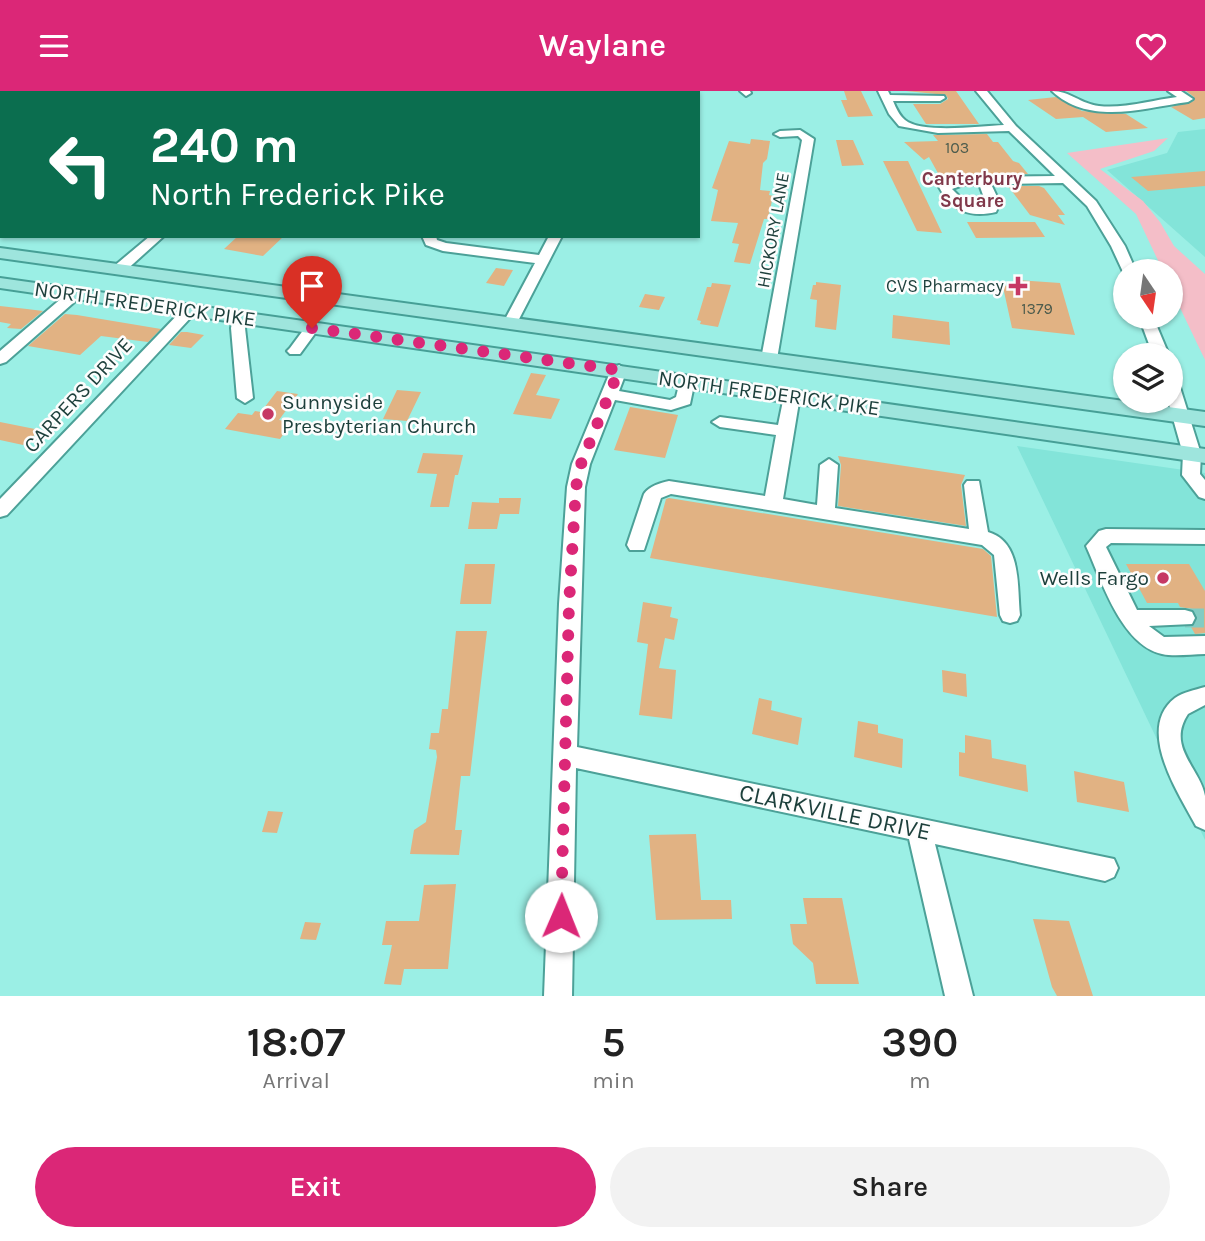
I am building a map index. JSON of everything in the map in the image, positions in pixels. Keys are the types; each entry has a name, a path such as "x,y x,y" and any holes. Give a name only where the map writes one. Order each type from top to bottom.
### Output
{"main road":[{"name":"NORTH FREDERICK PIKE","path":"0,253 1205,419"},
{"name":"NORTH FREDERICK PIKE","path":"0,283 619,370 1201,458"},
{"path":"312,328 337,300"}],"street":[{"path":"981,91 1012,128 1068,179 1105,221 1123,259"},
{"path":"1057,91 1081,106 1101,110 1188,99 1173,91"},
{"path":"885,95 899,121 918,129 1012,128"},
{"path":"885,95 940,98"},
{"name":"HICKORY LANE","path":"769,359 808,139 800,133 780,134"},
{"path":"984,181 1068,179"},
{"path":"118,269 156,238"},
{"path":"430,238 431,242 443,247 544,260"},
{"path":"510,323 555,238"},
{"path":"0,359 75,294"},
{"name":"CARPERS DRIVE","path":"0,510 189,311"},
{"path":"240,318 238,328 245,398"},
{"path":"295,351 312,328"},
{"path":"558,996 576,487 581,464 619,370"},
{"path":"609,394 671,405 684,400 687,380"},
{"path":"792,396 773,503 987,539 1003,552 1010,615"},
{"path":"1181,415 1201,458 1191,475 1205,493"},
{"path":"720,422 785,431"},
{"path":"822,512 826,508 829,465"},
{"path":"973,485 979,538"},
{"path":"1205,537 1106,536 1096,546 1131,618 1142,632 1159,645 1205,645"},
{"path":"1131,618 1185,618"},
{"path":"1205,696 1181,705 1169,723 1169,745 1205,818"},
{"name":"CLARKVILLE DRIVE","path":"565,755 1104,868"},
{"path":"919,829 959,996"}],"lane":[{"path":"637,545 653,494 661,489 676,488 773,503"}],"shaded area":[{"path":"1205,129 1205,257 1107,170 1167,153 1178,132"},
{"path":"1168,138 1154,151 1100,169 1143,201 1174,246 1205,274 1205,360 1183,314 1183,259 1157,259 1136,214 1067,153"},
{"path":"1017,446 1205,473 1205,840"}],"building":[{"path":"844,91 861,91 873,116 848,117 841,100 847,100"},
{"path":"906,91 956,91 979,124 926,124 913,104 940,104 948,99 946,95"},
{"path":"1186,91 1205,91 1205,118 1193,120 1171,107 1194,101 1194,97"},
{"path":"1056,97 1082,111 1126,114 1148,128 1106,132 1083,117 1056,119 1028,100"},
{"path":"987,134 1028,174 939,175 929,157 924,160 904,142 938,141 933,135"},
{"path":"751,139 770,141 767,159 763,163 760,190 770,191 769,195 773,196 768,219 764,219 750,264 734,262 739,244 732,243 738,223 711,221 718,190 712,188 729,141 750,144"},
{"path":"836,140 853,140 864,165 842,166"},
{"path":"883,161 908,161 942,233 917,231"},
{"path":"1205,171 1205,186 1148,191 1131,177"},
{"path":"1008,186 1044,188 1065,215 1058,215 1065,225 1030,215"},
{"path":"967,222 1035,222 1045,237 976,238"},
{"path":"236,238 282,238 263,256 224,249"},
{"path":"496,268 513,270 504,286 486,283"},
{"name":"CVS Pharmacy","path":"1017,280 1060,283 1075,335 1012,328 1003,287"},
{"path":"816,282 841,285 836,330 815,327 817,300 810,299"},
{"path":"712,283 731,285 718,327 700,324 701,321 697,320 707,287 711,287"},
{"path":"645,294 665,297 659,310 639,307"},
{"path":"0,306 43,311 21,329 7,328 11,324 0,322"},
{"path":"65,314 161,329 148,342 101,336 80,355 28,346"},
{"path":"893,315 949,322 950,345 892,338"},
{"path":"181,332 204,335 191,348 169,345"},
{"path":"531,373 546,375 536,395 560,399 551,419 513,414"},
{"path":"397,390 421,392 407,421 383,419"},
{"name":"Sunnyside Presbyterian Church","path":"277,391 298,394 279,420 292,422 280,439 225,429 238,413 252,415 255,411 261,412"},
{"path":"630,407 678,415 665,458 614,450"},
{"path":"0,422 40,430 23,445 0,440"},
{"path":"423,453 463,455 458,475 455,475 449,507 430,507 437,474 417,473"},
{"path":"838,456 965,475 961,485 966,526 838,506 841,465"},
{"path":"499,498 521,498 519,514 500,514 497,529 468,529 472,502 499,503"},
{"path":"666,499 983,549 991,556 997,617 650,558"},
{"path":"465,564 495,564 491,604 460,604"},
{"path":"1126,564 1189,564 1205,591 1205,633 1195,634 1191,627 1197,619 1193,609 1180,607 1178,603 1147,603"},
{"path":"643,602 672,607 670,617 678,619 674,640 665,638 659,668 676,670 672,719 639,715 648,644 637,642"},
{"path":"456,631 487,631 470,776 461,776 455,830 462,830 459,855 410,854 414,830 426,822 437,757 436,750 429,749 431,733 439,733 442,709 448,709"},
{"path":"942,670 966,674 967,697 943,692"},
{"path":"759,698 772,701 771,710 802,718 798,745 752,734"},
{"path":"858,721 878,725 878,733 903,739 902,768 854,757"},
{"path":"965,735 991,740 992,758 1026,765 1028,792 959,776 959,752 965,753"},
{"path":"1074,771 1124,782 1129,812 1077,802"},
{"path":"268,811 283,812 277,833 262,832"},
{"path":"696,834 701,900 731,900 732,919 656,920 649,835"},
{"path":"456,884 448,969 404,969 401,985 384,984 392,945 382,945 386,921 419,921 424,885"},
{"path":"803,898 842,898 859,984 816,984 813,963 793,944 790,924 807,924"},
{"path":"1033,919 1069,921 1093,996 1057,996"},
{"path":"305,922 321,923 316,940 300,939"}],"tunnel":[{"path":"1185,618 1205,618"}],"place":[{"name":"CVS Pharmacy","path":"1018,286"},
{"name":"Sunnyside Presbyterian Church","path":"268,414"},
{"name":"Wells Fargo","path":"1163,578"}],"district":[{"name":"Canterbury Square","path":"972,189"}],"route":[{"path":"312,328 619,370 581,464 576,487 569,604 561,916"}]}
